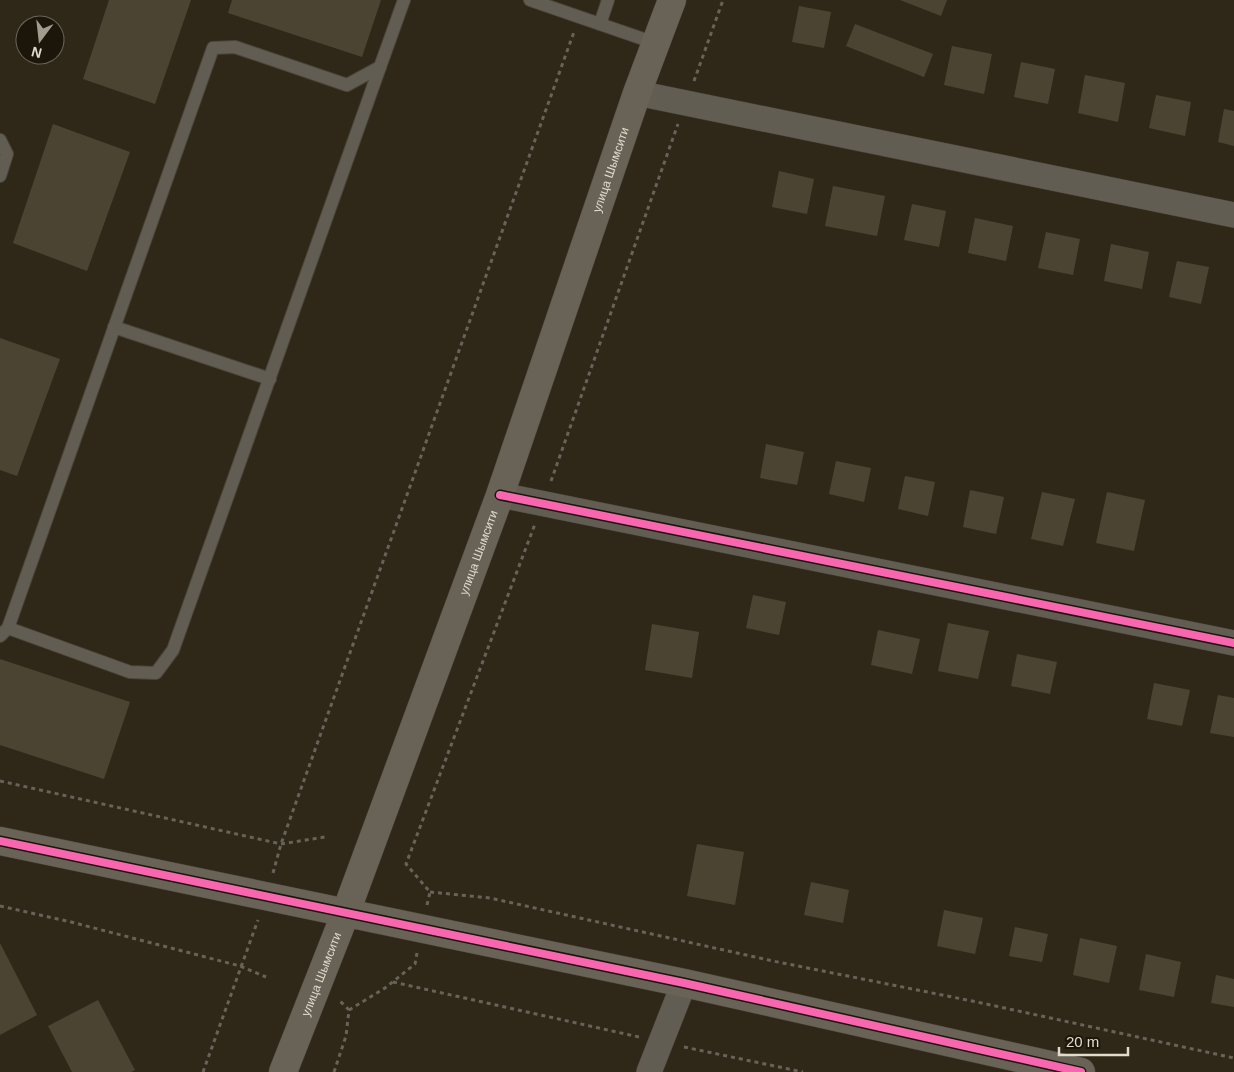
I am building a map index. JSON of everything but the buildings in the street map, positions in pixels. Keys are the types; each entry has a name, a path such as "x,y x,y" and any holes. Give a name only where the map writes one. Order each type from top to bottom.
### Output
{"main road":[{"name":"улица Шымсити","path":"283,1072 346,912 500,495 637,93 672,0"},
{"path":"0,840 684,983 1080,1072"}],"street":[{"path":"637,93 1234,215"},
{"path":"500,495 1234,643"},
{"path":"650,1072 684,983"}],"lane":[{"path":"380,67 347,85 235,47 213,48 4,632 130,672 156,673 173,650 404,0"},
{"path":"530,0 656,43"},
{"path":"600,24 608,0"},
{"path":"0,140 7,154 0,176"},
{"path":"114,326 270,379"}],"path":[{"path":"406,864 543,504 723,0"},
{"path":"203,1072 267,896 281,844 579,17"},
{"path":"0,782 281,844 325,837"},
{"path":"430,892 490,898 764,959 977,1002 1234,1058"},
{"path":"0,906 71,922 240,966 266,977"},
{"path":"393,982 803,1072"},
{"path":"334,1072 346,1036 348,1010 340,1001"}],"cycle path":[{"path":"500,495 1234,643"},
{"path":"0,841 684,983 1081,1072"}]}
